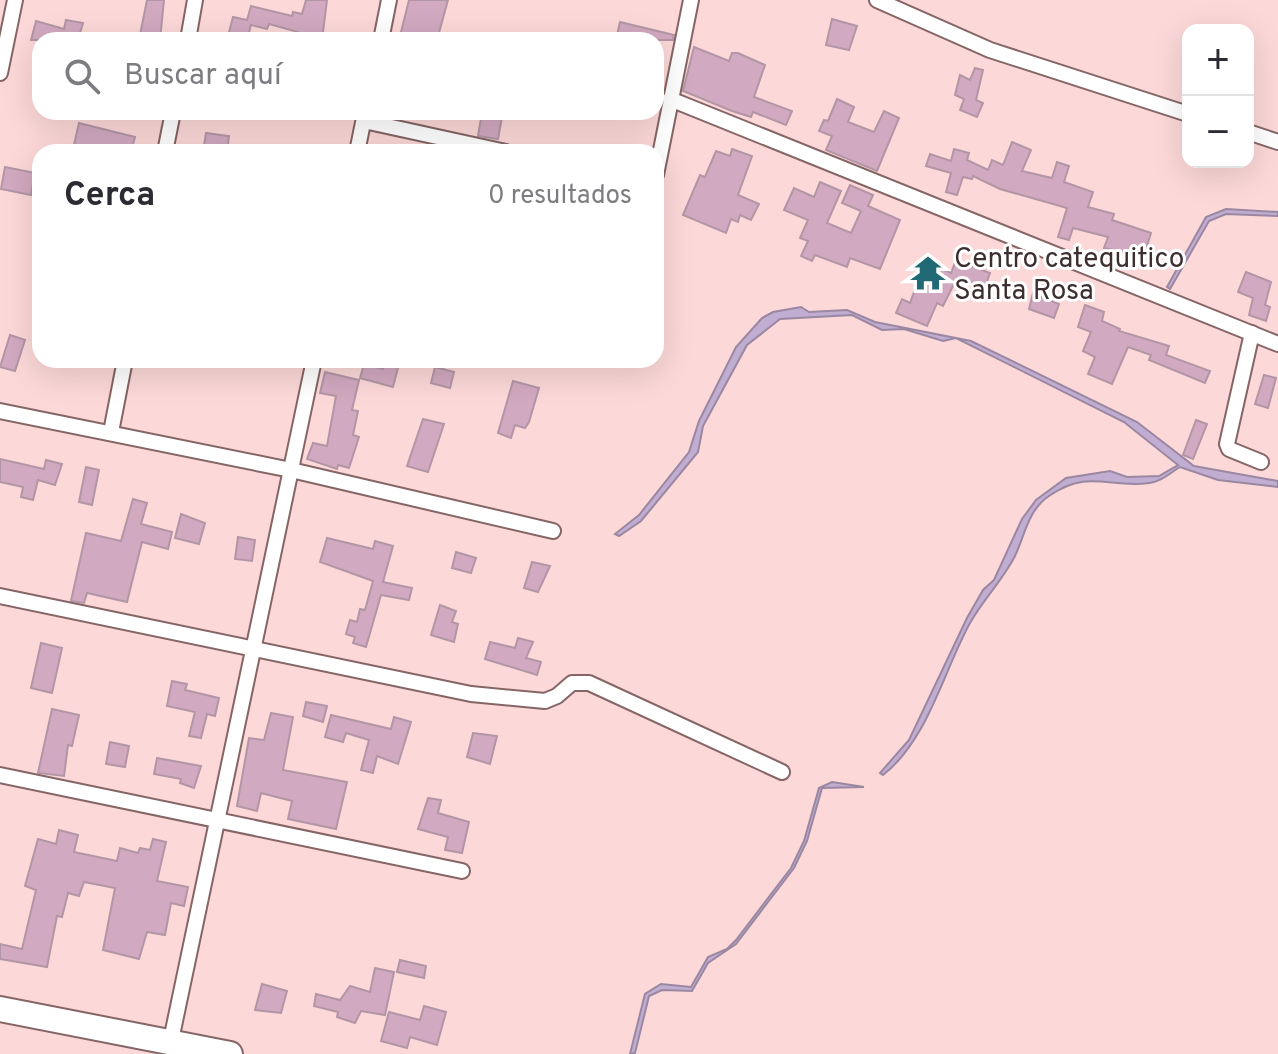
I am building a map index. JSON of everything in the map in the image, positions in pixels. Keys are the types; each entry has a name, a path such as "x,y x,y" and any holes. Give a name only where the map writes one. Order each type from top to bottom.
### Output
{"highway":[{"path":"0,1009 170,1045 230,1054"}],"street":[{"path":"0,73 15,0"},
{"path":"189,32 195,0"},
{"path":"383,32 389,0"},
{"path":"662,144 691,0"},
{"path":"877,0 990,50 1182,112"},
{"path":"670,99 1278,344"},
{"path":"167,144 171,120"},
{"path":"359,144 364,120"},
{"path":"377,120 474,144"},
{"path":"1254,134 1278,142"},
{"path":"1252,333 1227,444 1229,449 1261,462"},
{"path":"111,432 123,368"},
{"path":"170,1045 312,368"},
{"path":"0,411 291,470 553,531"},
{"path":"0,596 426,685 536,702 557,696 572,683 589,683 782,772"},
{"path":"0,775 462,871"}],"shaded area":[{"path":"1226,209 1278,212 1278,216 1226,214 1209,221 1170,289 1167,287 1206,217"},
{"path":"801,307 809,312 847,310 875,322 956,338 943,341 904,329 882,330 852,315 780,319 747,345 703,426 698,452 641,521 619,536 615,534 639,515 689,452 699,421 736,347 762,318 773,312"},
{"path":"956,338 971,341 1137,422 1194,466 1278,481 1278,487 1218,480 1180,467 1153,482 1088,481 1063,488 1049,496 1036,509 1014,558 970,623 912,743 883,775 880,773 909,740 967,618 983,590 994,580 1022,519 1036,500 1066,478 1110,471 1127,477 1159,476 1178,465 1124,422"},
{"path":"832,782 864,787 822,788 807,841 794,868 736,944 708,963 692,991 662,990 649,996 635,1053 630,1054 645,994 661,984 691,987 708,957 727,949 736,940 791,868 804,841 819,788"}],"building":[{"path":"147,0 164,0 161,32 141,32"},
{"path":"306,0 327,0 323,32 298,32 269,24 267,29 251,25 249,32 229,32 233,17 247,20 251,6 292,16 293,12 302,14"},
{"path":"409,0 448,0 439,32 401,32"},
{"path":"832,19 857,26 849,50 826,45"},
{"path":"66,20 83,23 80,32 33,32 36,21 64,29"},
{"path":"620,22 662,32 618,32"},
{"path":"664,33 674,35 673,40 664,40"},
{"path":"694,47 729,61 732,53 738,53 765,65 754,97 792,111 786,125 753,112 751,117 732,111 683,91"},
{"path":"975,68 983,70 976,100 983,103 977,117 960,110 964,99 955,95 960,75 970,80"},
{"path":"837,99 854,107 848,122 874,132 884,111 899,118 877,171 826,150 832,136 819,131 824,120 828,121"},
{"path":"481,120 502,120 498,139 478,136"},
{"path":"79,123 135,137 133,144 74,144"},
{"path":"206,133 229,136 228,144 204,144"},
{"path":"1012,142 1031,150 1022,171 1052,178 1057,162 1069,166 1064,182 1093,192 1088,207 1114,214 1112,220 1151,233 1144,256 1104,248 1108,237 1073,228 1069,240 1058,237 1067,208 1000,189 973,176 972,179 963,177 957,195 946,192 951,173 926,166 930,154 951,161 954,149 969,153 967,160 988,170 992,160 1003,165"},
{"path":"732,149 752,156 738,195 759,204 751,220 740,215 738,222 731,219 726,233 683,215 700,175 705,177 716,151 730,156"},
{"path":"5,167 32,172 31,195 1,189"},
{"path":"820,182 841,191 827,223 851,233 861,211 842,203 850,185 873,195 868,206 900,220 880,269 850,258 847,267 815,255 812,261 801,256 808,241 800,238 808,220 784,210 794,188 814,197"},
{"path":"956,260 990,273 985,287 957,278 943,306 937,303 927,326 896,313 902,299 910,303 925,262 951,273"},
{"path":"1246,272 1271,282 1265,305 1270,307 1266,321 1249,315 1253,298 1238,292"},
{"path":"1033,293 1059,304 1054,318 1029,309"},
{"path":"1085,305 1104,312 1102,321 1119,331 1169,346 1166,355 1210,371 1205,383 1149,360 1151,355 1128,347 1112,384 1088,374 1095,357 1083,351 1091,332 1078,327"},
{"path":"10,335 25,340 15,371 0,367"},
{"path":"363,368 398,368 393,387 360,378"},
{"path":"435,368 454,372 450,388 431,383"},
{"path":"325,372 359,380 352,410 358,411 353,435 359,437 349,468 338,465 337,469 307,459 313,443 327,446 336,396 320,393"},
{"path":"1264,375 1276,378 1268,408 1255,404"},
{"path":"513,381 539,388 529,422 525,428 515,425 511,438 498,433"},
{"path":"423,419 444,424 428,472 407,466"},
{"path":"1196,420 1207,424 1193,459 1183,455"},
{"path":"0,459 44,469 46,460 62,464 55,485 38,480 33,500 21,497 23,487 0,482"},
{"path":"86,467 99,470 92,505 79,502"},
{"path":"133,499 147,503 141,524 172,532 168,549 142,542 127,602 87,593 84,603 71,601 86,533 121,541"},
{"path":"181,514 205,523 199,544 175,538"},
{"path":"238,537 255,540 252,561 235,559"},
{"path":"327,538 373,549 375,541 393,546 383,582 412,588 409,600 381,595 366,647 353,643 355,637 346,634 350,620 357,622 360,609 365,610 373,581 320,562"},
{"path":"456,552 476,558 471,573 452,568"},
{"path":"532,562 550,566 538,592 524,588"},
{"path":"440,605 456,611 452,622 458,624 454,642 431,635"},
{"path":"518,638 533,642 526,658 541,662 537,675 485,659 490,642 515,648"},
{"path":"41,643 62,648 52,693 31,688"},
{"path":"172,681 187,684 185,690 219,698 215,716 207,714 201,738 189,736 195,712 167,706"},
{"path":"306,702 327,706 323,722 303,716"},
{"path":"52,709 79,715 72,746 68,745 64,776 38,773"},
{"path":"271,713 293,717 283,770 347,782 336,829 288,819 292,801 261,793 257,811 237,806 249,738 264,740"},
{"path":"331,715 391,729 394,717 411,722 398,764 377,756 373,773 361,770 369,740 346,733 343,742 325,737"},
{"path":"473,733 497,736 490,764 467,757"},
{"path":"110,742 129,746 125,767 106,764"},
{"path":"157,758 201,766 194,788 180,783 181,779 154,774"},
{"path":"428,798 441,800 438,813 469,822 462,853 445,850 448,837 418,829"},
{"path":"59,830 78,835 74,852 117,861 120,848 138,853 140,848 150,850 153,839 166,842 157,881 188,887 184,906 171,903 165,935 147,932 139,959 103,950 115,888 84,882 79,896 68,893 62,917 57,916 47,967 0,959 0,944 22,949 36,890 25,886 38,839 56,844"},
{"path":"400,960 426,966 424,978 397,972"},
{"path":"375,968 394,972 385,1015 361,1011 355,1023 337,1017 338,1012 314,1006 316,994 340,1000 350,986 370,992"},
{"path":"262,984 287,991 281,1013 255,1010"},
{"path":"424,1006 446,1012 437,1045 410,1037 407,1048 381,1041 389,1012 420,1020"}],"place":[{"name":"Centro catequitico Santa Rosa","path":"928,273"}]}
